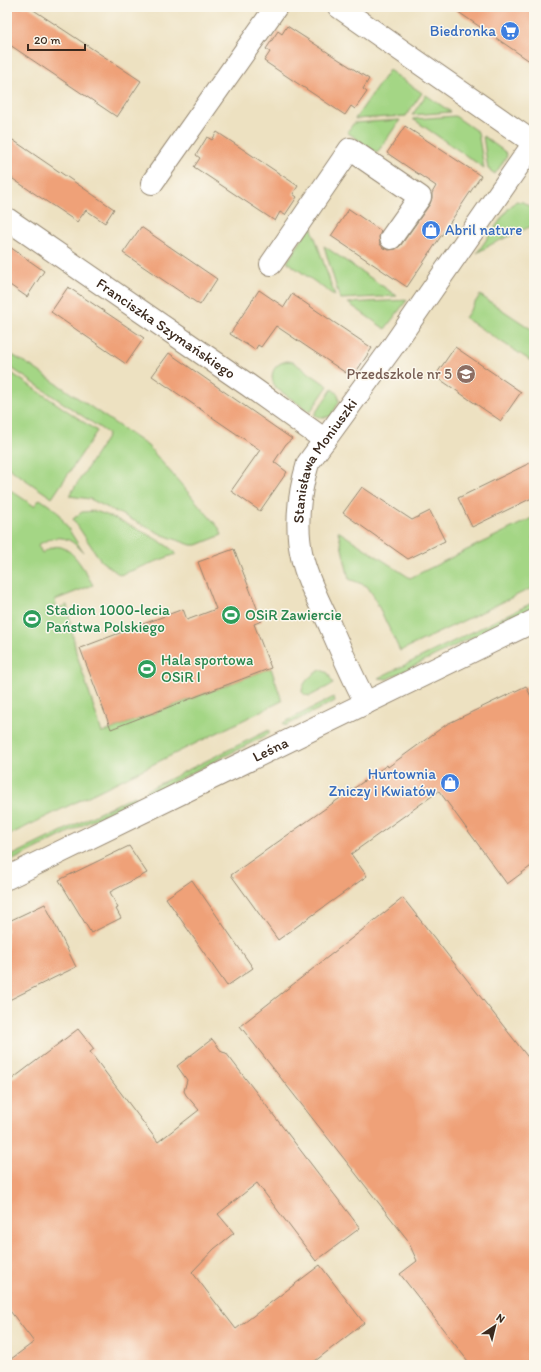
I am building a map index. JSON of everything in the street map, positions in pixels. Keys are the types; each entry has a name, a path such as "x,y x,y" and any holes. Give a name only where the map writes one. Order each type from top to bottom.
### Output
{"street":[{"path":"152,183 276,7"},
{"path":"339,7 534,143"},
{"name":"Stanisława Moniuszki","path":"366,702 309,580 302,558 298,524 304,475 308,463 395,343 534,143"},
{"path":"270,264 350,149 420,197 392,238"},
{"name":"Franciszka Szymańskiego","path":"7,219 248,385 325,440"},
{"name":"Leśna","path":"7,878 534,621"}],"green space":[{"path":"389,70 422,93 406,116 355,119"},
{"path":"426,95 451,112 412,115"},
{"path":"455,116 478,132 484,168 413,119"},
{"path":"400,120 377,153 347,132 354,123"},
{"path":"483,136 507,154 506,158 495,174 488,169"},
{"path":"516,201 523,202 534,210 534,225 492,244 477,253 508,209"},
{"path":"311,226 335,296 287,262"},
{"path":"324,246 397,296 340,299"},
{"path":"480,295 534,331 534,363 465,318"},
{"path":"407,300 385,329 348,303"},
{"path":"7,352 31,366 148,446 219,528 222,535 197,545 191,545 163,535 90,499 69,496 108,435 106,432 7,365"},
{"path":"287,361 293,362 328,386 310,412 276,388 274,384 272,379 273,371 278,365"},
{"path":"7,370 97,431 52,498 7,467"},
{"path":"332,389 338,394 339,402 331,416 322,418 314,415"},
{"path":"7,488 34,506 40,499 57,511 83,552 72,542 62,538 51,539 38,545 42,553 53,547 66,549 77,559 93,585 55,600 56,609 67,605 76,652 102,733 271,668 282,701 7,836"},
{"path":"94,511 138,529 162,543 176,554 120,575 101,561 73,519 82,512"},
{"path":"534,517 534,587 400,651 373,595 367,586 349,579 338,531 410,578"},
{"path":"534,602 534,607 387,679 378,678"},
{"path":"321,670 328,673 333,684 310,696 305,695 302,692 302,688 306,681"},
{"path":"334,697 335,701 285,726 283,723"},
{"path":"269,730 269,734 149,794 147,790"},
{"path":"134,796 137,798 7,863 7,858"}],"building":[{"path":"7,7 29,7 141,81 117,117 7,43"},
{"name":"Biedronka","path":"451,7 534,7 534,64"},
{"path":"287,26 369,79 363,89 367,92 355,109 351,106 345,115 264,61 270,52 266,49 278,31 282,34"},
{"path":"405,126 481,176 407,287 331,236 349,209 381,231 379,237 380,244 383,248 389,250 396,249 401,245 430,204 432,193 436,186 387,153"},
{"path":"217,132 298,186 293,194 297,197 285,215 280,212 275,221 194,167 200,158 196,155 207,137 212,140"},
{"path":"7,136 114,209 105,223 86,210 77,222 7,175"},
{"path":"141,227 217,279 200,305 123,253"},
{"path":"7,245 44,271 27,297 7,283"},
{"path":"68,287 144,338 126,364 51,312"},
{"path":"259,290 284,307 292,294 372,348 354,375 347,370 346,373 276,326 261,347 258,345 255,350 230,334"},
{"path":"455,347 521,392 501,421 435,376"},
{"path":"169,353 292,439 286,444 274,462 287,472 260,511 231,491 260,450 152,376"},
{"path":"534,461 534,497 472,527 458,498"},
{"path":"362,487 412,520 430,511 445,541 408,559 343,513"},
{"path":"234,549 262,621 254,624 271,668 111,729 80,648 183,609 187,620 216,609 198,562"},
{"path":"526,686 534,703 534,864 507,884 439,791 351,854 367,876 278,940 231,875 387,765 388,767 447,724"},
{"path":"129,846 147,873 110,892 121,918 91,933 59,880"},
{"path":"192,880 253,968 227,986 166,898"},
{"path":"403,898 534,1065 534,1357 524,1365 471,1365 400,1274 417,1261 407,1239 240,1026"},
{"path":"45,904 76,967 7,1001 7,922"},
{"path":"78,1029 94,1049 90,1052 158,1142 199,1110 184,1091 187,1080 177,1066 212,1039 222,1052 226,1053 360,1228 316,1261 257,1183 218,1214 234,1233 214,1249 192,1272 236,1329 320,1265 364,1323 310,1365 7,1365 7,1362 34,1342 7,1307 7,1083"}],"place":[{"name":"Biedronka","path":"510,31"},
{"name":"Abril nature","path":"431,230"},
{"name":"Przedszkole nr 5","path":"466,374"},
{"name":"OSiR Zawiercie","path":"231,615"},
{"name":"Stadion 1000-lecia Państwa Polskiego","path":"32,619"},
{"name":"Hala sportowa OSiR I","path":"147,669"},
{"name":"Hurtownia Zniczy i Kwiatów","path":"450,783"}]}
